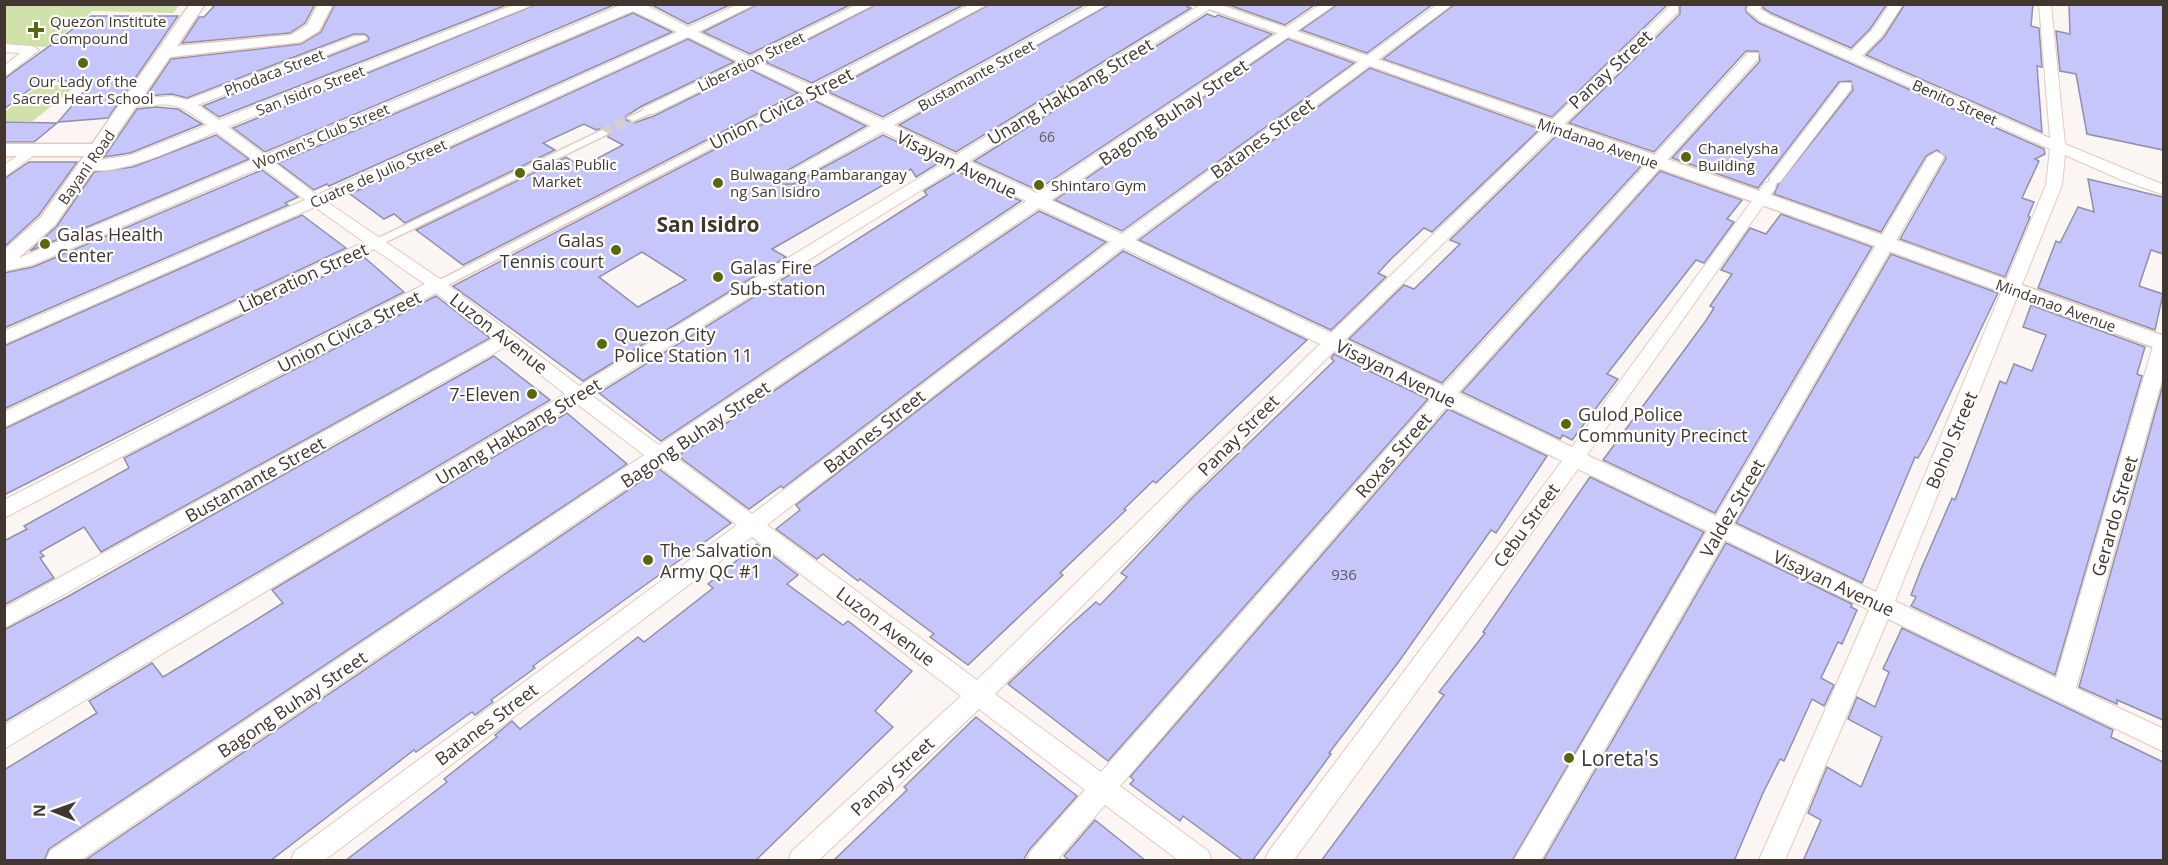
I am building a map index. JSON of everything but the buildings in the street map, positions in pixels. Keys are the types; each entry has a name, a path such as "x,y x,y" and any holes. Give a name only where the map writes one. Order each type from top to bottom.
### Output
{"street":[{"name":"Bayani Road","path":"4,261 48,221 198,4"},
{"path":"166,52 296,39 314,28 327,4"},
{"name":"San Isidro Street","path":"93,158 114,164 136,158 529,4"},
{"name":"Cuatre de Julio Street","path":"4,338 316,201 750,4"},
{"name":"Liberation Street","path":"633,118 869,4"},
{"name":"Union Civica Street","path":"4,510 982,4"},
{"name":"Bustamante Street","path":"787,179 1102,4"},
{"name":"Bagong Buhay Street","path":"59,861 1330,4"},
{"name":"Batanes Street","path":"304,861 752,525 1121,242 1447,4"},
{"path":"1853,57 1877,33 1896,4"},
{"name":"Bohol Street","path":"1773,861 2014,290 2054,185 2058,147 2046,4"},
{"name":"Visayan Avenue","path":"633,5 882,128 2163,741"},
{"name":"Women's Club Street","path":"4,266 26,261 633,5"},
{"name":"Mindanao Avenue","path":"1207,5 1366,63 1656,163 1769,188 1887,245 2163,342"},
{"name":"Unang Hakbang Street","path":"4,738 578,395 1207,5"},
{"name":"Benito Street","path":"1754,5 1757,14 1765,18 2129,178 2163,190"},
{"name":"Panay Street","path":"801,861 978,695 1548,127 1674,9"},
{"name":"Phodaca Street","path":"188,104 360,39"},
{"path":"4,48 32,50 4,73"},
{"name":"Roxas Street","path":"1040,861 1444,397 1753,56"},
{"name":"Cebu Street","path":"1278,861 1574,459 1769,188 1846,86"},
{"path":"131,103 172,100 188,104"},
{"name":"Luzon Avenue","path":"188,104 316,201 437,285 578,395 1198,861"},
{"name":"Liberation Street","path":"4,420 602,133"},
{"path":"4,150 32,150 93,158"},
{"path":"4,173 32,150"},
{"name":"Valdez Street","path":"1527,861 1887,245 1936,157"},
{"name":"Bustamante Street","path":"4,619 507,339"},
{"name":"Gerardo Street","path":"2063,693 2163,342"}],"green space":[{"name":"Quezon Institute Compound","path":"5,5 180,5 173,13 93,11 46,47 5,46"},
{"path":"39,85 77,85 33,121 5,121 5,112"}],"tunnel":[{"path":"602,133 633,118"}],"place":[{"name":"Quezon Institute Compound","path":"36,30"},
{"name":"Our Lady of the Sacred Heart School","path":"83,63"},
{"name":"Chanelysha Building","path":"1686,157"},
{"name":"Galas Public Market","path":"520,173"},
{"name":"Bulwagang Pambarangay ng San Isidro","path":"718,183"},
{"name":"Shintaro Gym","path":"1039,185"},
{"name":"Galas Health Center","path":"45,244"},
{"name":"Galas Tennis court","path":"616,250"},
{"name":"Galas Fire Sub-station","path":"718,277"},
{"name":"Quezon City Police Station 11","path":"602,344"},
{"name":"7-Eleven","path":"532,394"},
{"name":"Gulod Police Community Precinct","path":"1566,424"},
{"name":"The Salvation Army QC #1","path":"648,560"},
{"name":"Loreta's","path":"1569,758"}],"district":[{"name":"San Isidro","path":"708,224"}]}
